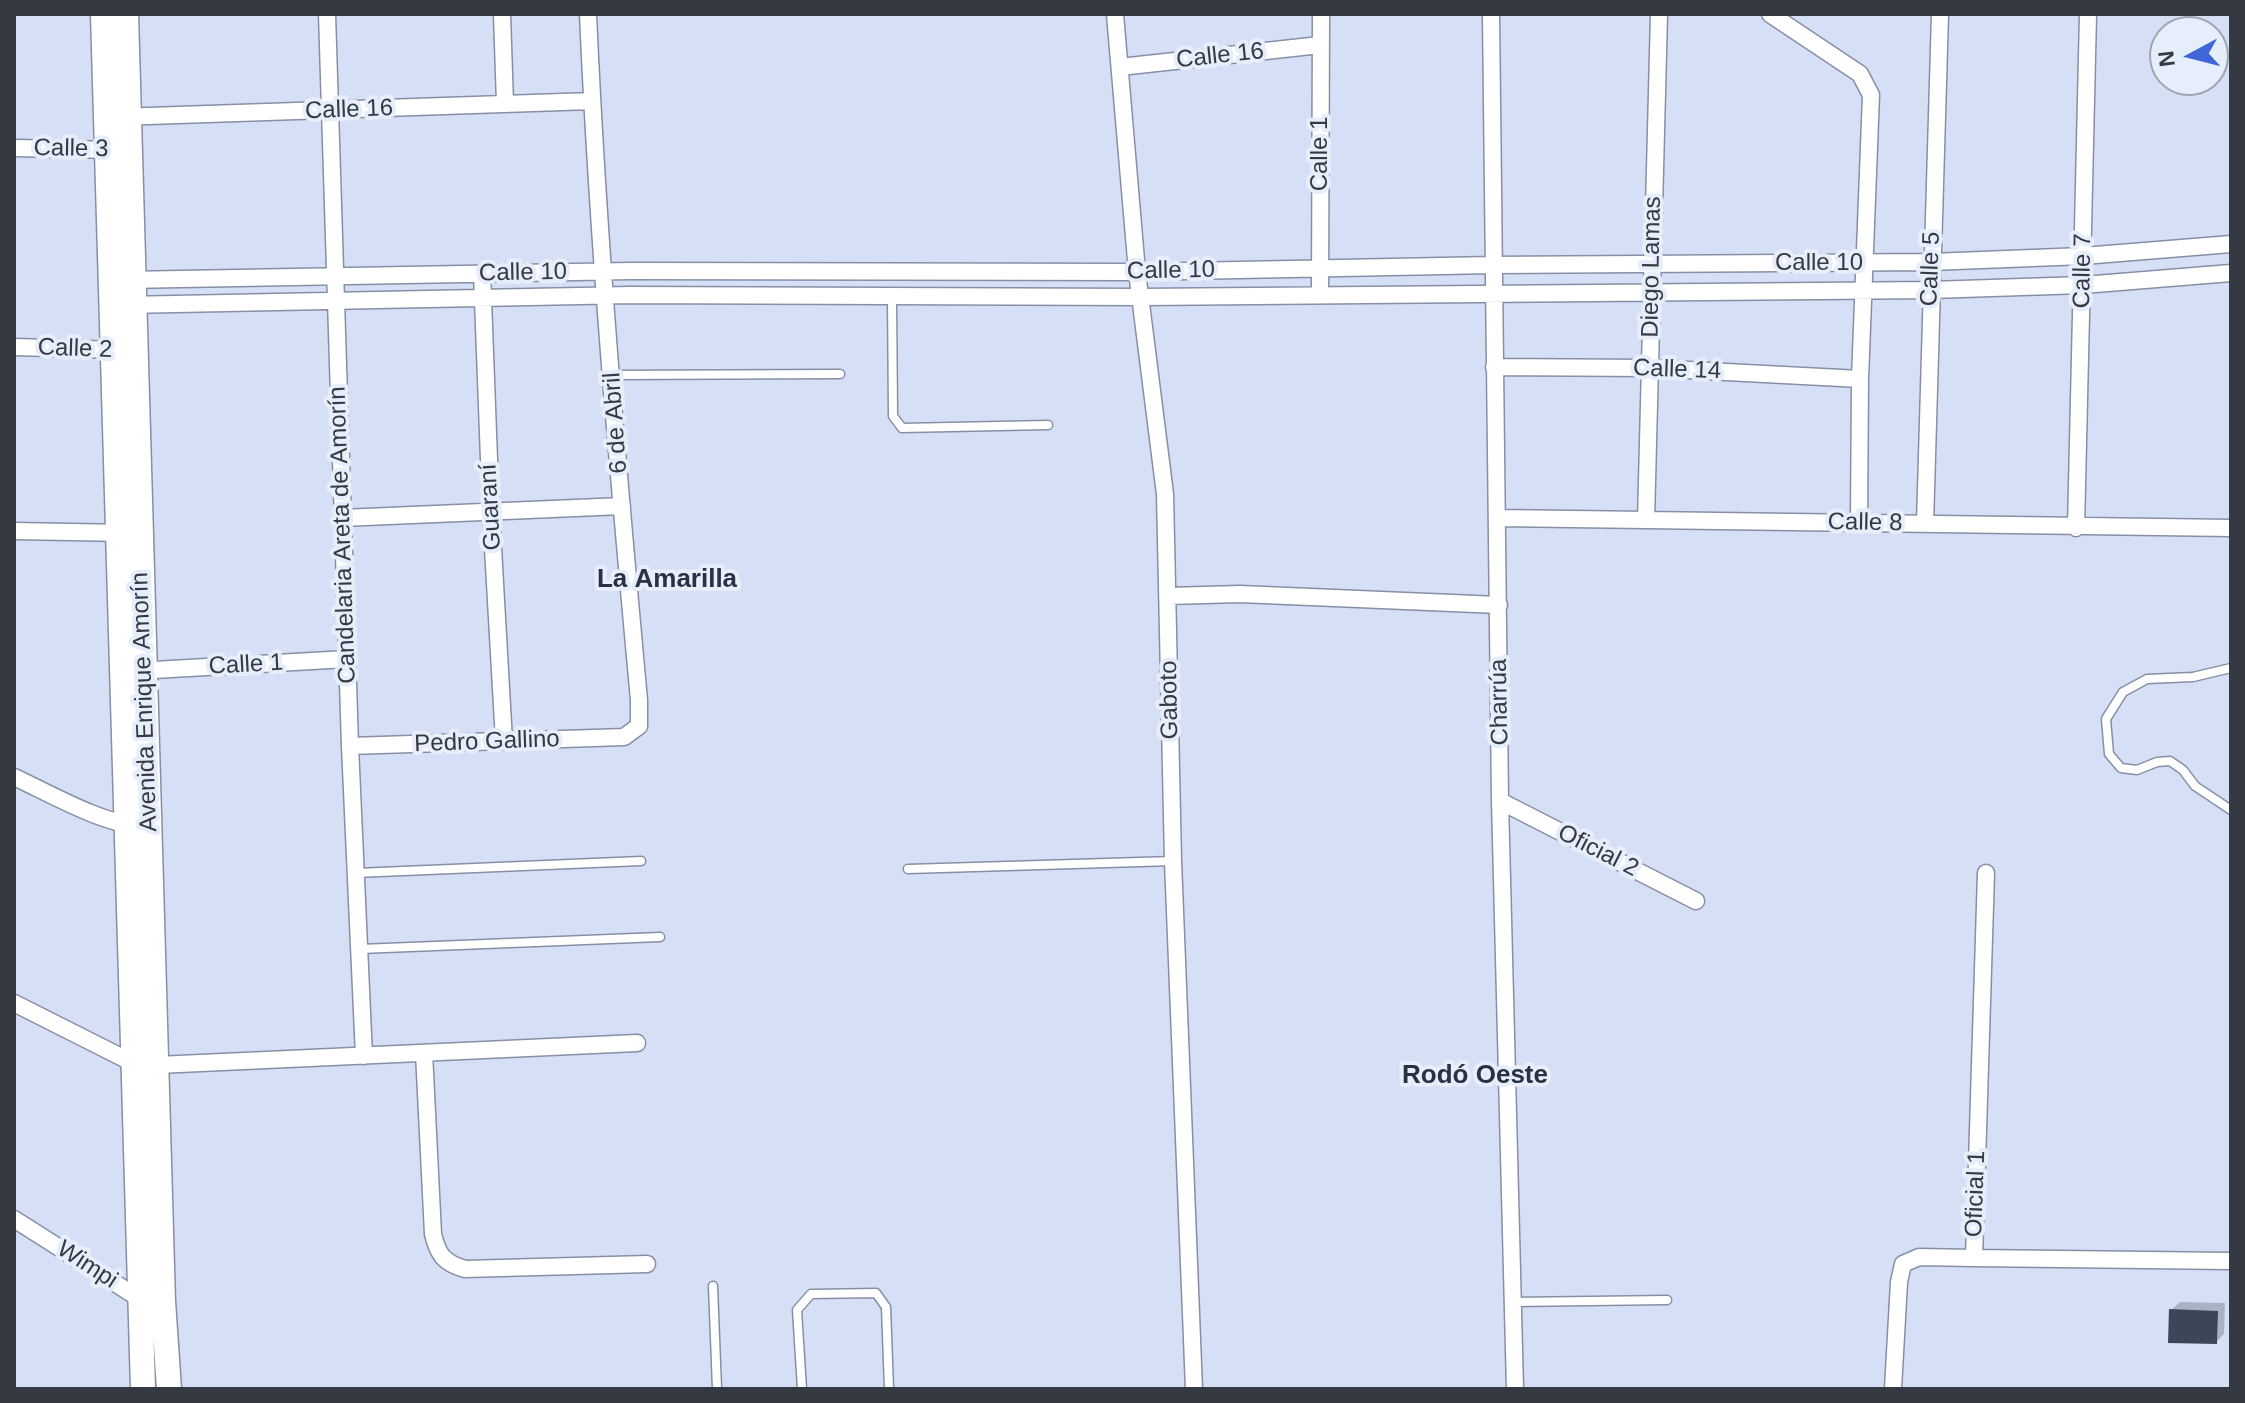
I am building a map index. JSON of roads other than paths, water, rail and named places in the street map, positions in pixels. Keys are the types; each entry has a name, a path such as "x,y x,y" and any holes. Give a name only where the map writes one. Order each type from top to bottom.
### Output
{"street":[{"name":"Avenida Enrique Amorín","path":"103,14 117,117"},
{"name":"Avenida Enrique Amorín","path":"126,14 117,150 152,1300 143,1389"},
{"name":"Candelaria Areta de Amorín","path":"327,14 350,746 364,1056"},
{"path":"502,14 505,104"},
{"name":"6 de Abril","path":"588,14 604,271 639,700 639,726 624,737"},
{"name":"Gaboto","path":"1115,14 1137,272 1165,494 1173,861 1194,1389"},
{"name":"Calle 1","path":"1320,294 1321,14"},
{"name":"Charrúa","path":"1491,14 1500,801 1515,1389"},
{"name":"Diego Lamas","path":"1646,520 1659,14"},
{"path":"1770,14 1860,74 1871,95 1860,379 1859,523"},
{"name":"Calle 5","path":"1925,524 1940,14"},
{"name":"Calle 7","path":"2076,528 2088,14"},
{"name":"Calle 16","path":"1120,67 1320,45"},
{"name":"Calle 16","path":"117,117 592,101"},
{"name":"Calle 3","path":"14,148 117,150"},
{"name":"Calle 10","path":"122,293 335,276 604,271 1137,272 1493,265 1931,262 2083,256 2231,244"},
{"name":"Guaraní","path":"482,273 504,741"},
{"name":"Calle 10","path":"122,293 336,301 606,296 1142,297 1931,290 2083,285 2231,273"},
{"name":"Calle 2","path":"14,347 124,350"},
{"name":"Calle 14","path":"1494,367 1650,368 1860,379"},
{"path":"342,518 622,506"},
{"name":"Calle 8","path":"1499,518 2231,528"},
{"path":"14,531 130,534"},
{"path":"1168,596 1240,594 1499,605"},
{"name":"Calle 1","path":"133,671 347,659"},
{"name":"Pedro Gallino","path":"350,746 624,737"},
{"path":"14,777 137,824"},
{"name":"Oficial 2","path":"1500,801 1696,901"},
{"name":"Oficial 1","path":"1986,873 1974,1258 2231,1261"},
{"path":"14,1003 146,1065 637,1043"},
{"path":"424,1053 433,1234 437,1253 448,1264 465,1269 647,1264"},
{"name":"Wimpi","path":"14,1219 152,1300"},
{"path":"1893,1389 1899,1282 1903,1264 1919,1257 1974,1258"},
{"name":"Avenida Enrique Amorín","path":"152,1300 169,1389"}],"lane":[{"path":"892,297 893,416 902,428 1048,425"},
{"path":"612,375 840,374"},
{"path":"2231,668 2193,677 2147,679 2123,692 2106,719 2109,754 2121,768 2137,770 2157,762 2170,761 2183,770 2195,786 2231,810"},
{"path":"356,873 641,861"},
{"path":"908,869 1173,861"},
{"path":"359,949 660,937"},
{"path":"713,1286 717,1389"},
{"path":"802,1389 797,1310 811,1294 876,1293 886,1307 889,1389"},
{"path":"1512,1302 1667,1300"}],"district":[{"name":"La Amarilla","path":"667,580"},
{"name":"Rodó Oeste","path":"1475,1076"}]}
